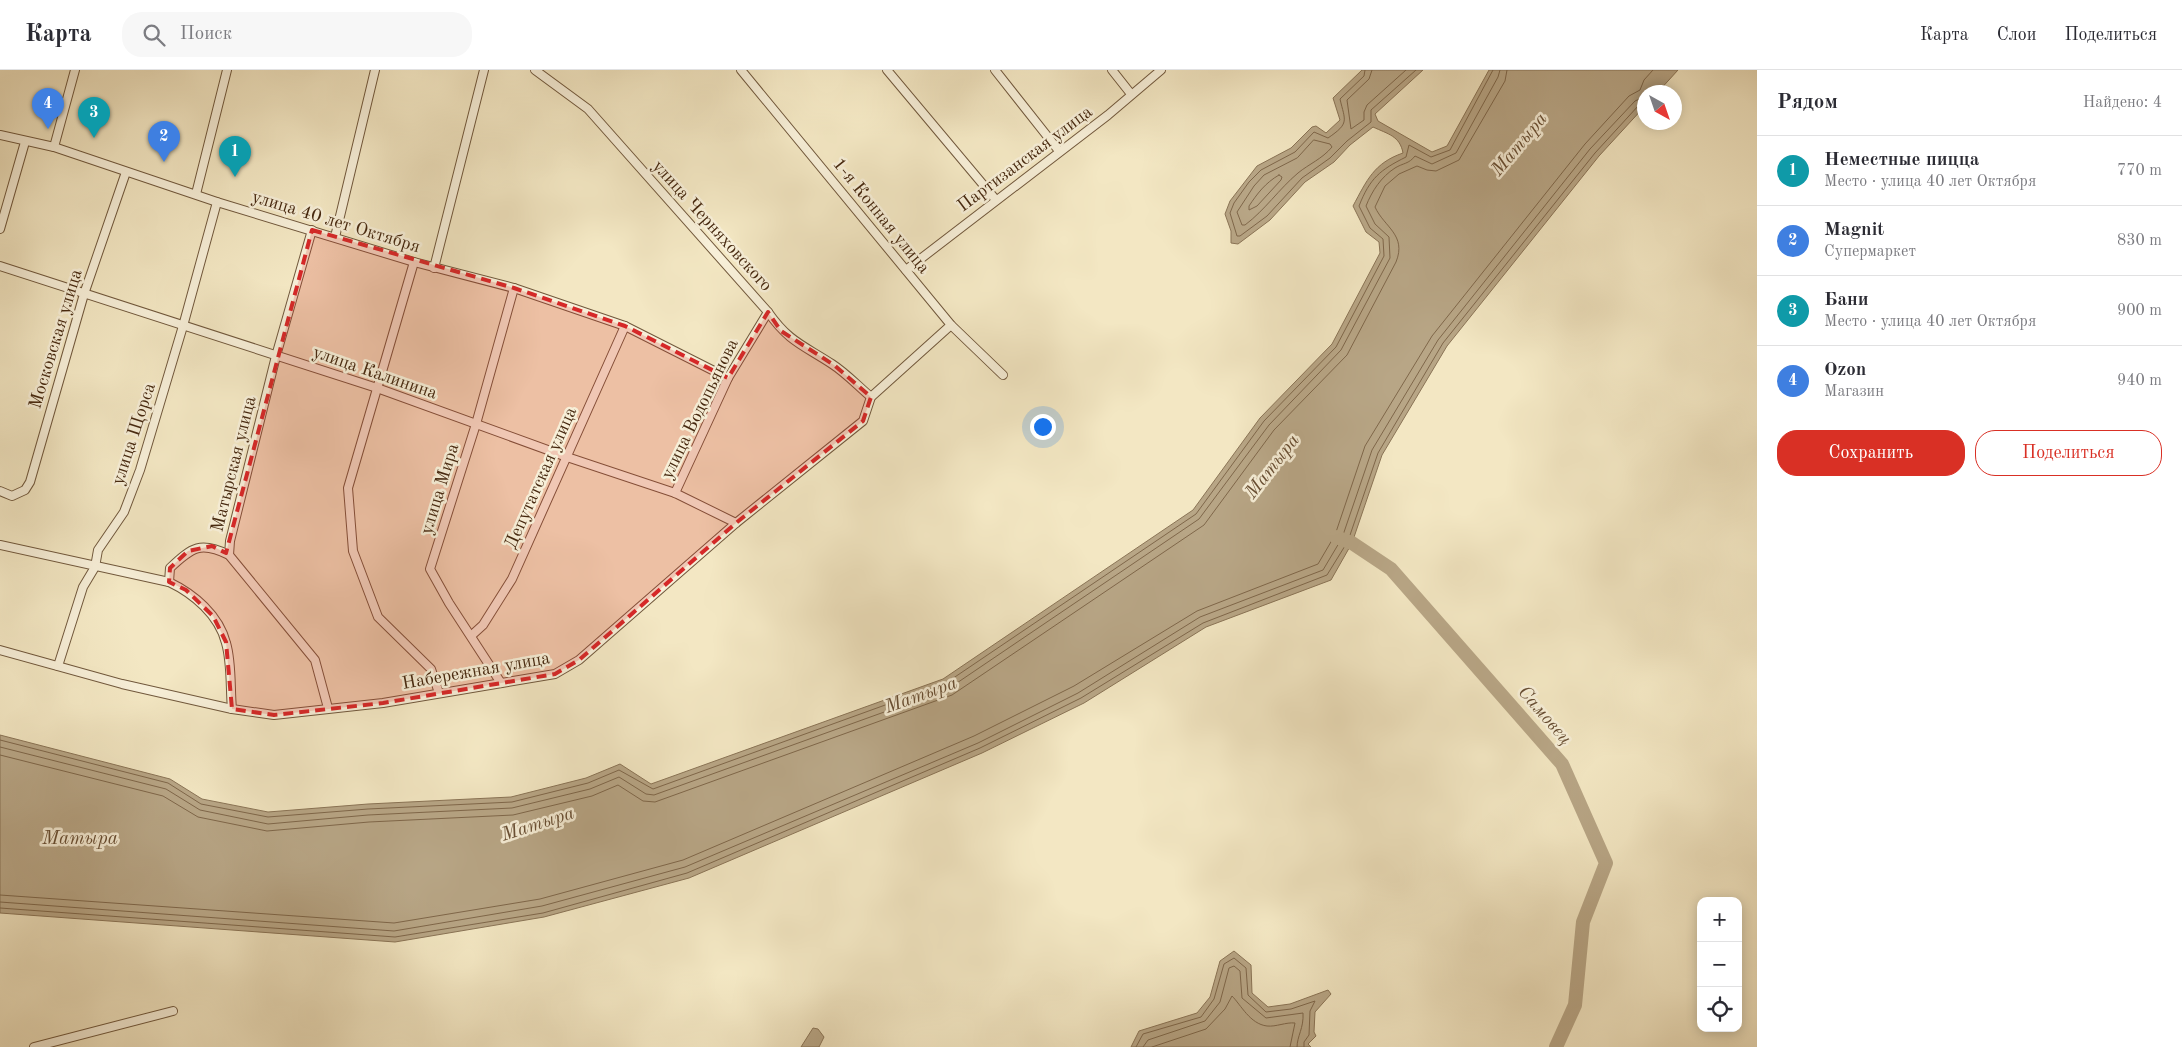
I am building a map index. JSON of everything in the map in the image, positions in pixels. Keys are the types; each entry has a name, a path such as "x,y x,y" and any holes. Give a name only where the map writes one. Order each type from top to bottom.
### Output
{"street":[{"path":"54,147 75,70"},
{"path":"196,194 227,70"},
{"path":"335,237 375,70"},
{"name":"улица 40 лет Октября","path":"434,268 484,70"},
{"name":"улица Черняховского","path":"535,70 588,109 768,312 781,331 802,347 834,365 871,396"},
{"name":"1-я Конная улица","path":"742,70 951,325 1003,376"},
{"path":"888,70 996,200"},
{"path":"995,70 1059,152"},
{"path":"1112,70 1131,94"},
{"name":"Партизанская улица","path":"906,270 1059,152 1161,70"},
{"name":"улица 40 лет Октября","path":"0,135 54,147 217,202 434,268 514,288 625,326 728,378"},
{"path":"0,229 25,142"},
{"name":"Московская улица","path":"0,491 12,496 25,490 30,482 84,294 126,172"},
{"name":"улица Щорса","path":"58,666 83,587 95,566 98,550 124,512 140,470 183,326 217,202"},
{"name":"Матырская улица","path":"312,230 276,356 230,541 229,555 314,660 328,708"},
{"path":"414,262 348,488 353,551 378,618 413,649 431,669 439,693"},
{"name":"улица Калинина","path":"0,266 377,388 567,458 675,493 736,523"},
{"name":"улица Мира","path":"501,683 472,635 449,603 430,569 476,424 514,288"},
{"name":"улица Водопьянова","path":"675,493 728,378 768,312"},
{"name":"Набережная улица","path":"0,650 122,684 232,709 274,715 383,703 555,674 579,660 736,523 862,422 871,396 951,325"},
{"name":"Депутатская улица","path":"472,635 483,626 512,579 625,326"},
{"path":"0,545 169,582 186,590 213,616 226,642 232,709"},
{"path":"169,582 170,568 188,551 212,546 229,555"},
{"path":"34,1047 173,1011"}],"highlighted area":[{"path":"312,230 514,288 625,326 728,378 768,312 781,331 834,365 871,397 863,421 736,523 579,660 555,674 383,703 274,715 232,709 226,642 213,616 186,590 169,582 170,568 188,551 212,546 226,553"}],"water":[{"name":"Матыра","path":"1362,70 1423,70 1375,114 1378,121 1432,152 1447,146 1489,70 1678,70 1664,85 1637,85 1637,115 1599,156 1447,346 1382,455 1352,543 1331,580 1206,627 1084,703 982,753 689,878 544,917 395,942 0,913 0,735 170,779 202,799 268,812 368,804 511,797 586,778 620,764 651,784 943,679 1193,510 1260,418 1332,344 1380,253 1379,242 1366,232 1353,206 1367,180 1378,167 1403,153 1396,139 1373,127 1350,145 1334,162 1305,182 1270,220 1238,244 1231,243 1231,231 1225,214 1230,201 1257,166 1291,148 1312,127 1316,126 1326,133 1340,120 1333,98"},
{"path":"1234,951 1251,965 1252,993 1268,1007 1290,1004 1328,990 1331,994 1315,1012 1314,1032 1316,1036 1308,1044 1311,1047 1131,1047 1139,1031 1197,1013 1210,997 1220,961"},
{"path":"813,1028 818,1029 824,1037 819,1047 801,1047"}],"waterway":[{"name":"Самовец","path":"1336,537 1352,543 1391,569 1562,764 1606,863 1583,922 1575,1005 1556,1047"}],"place":[{"name":"Ozon","path":"48,129"},
{"name":"Бани","path":"94,138"},
{"name":"Magnit","path":"164,162"},
{"name":"Неместные пицца","path":"235,177"}]}
